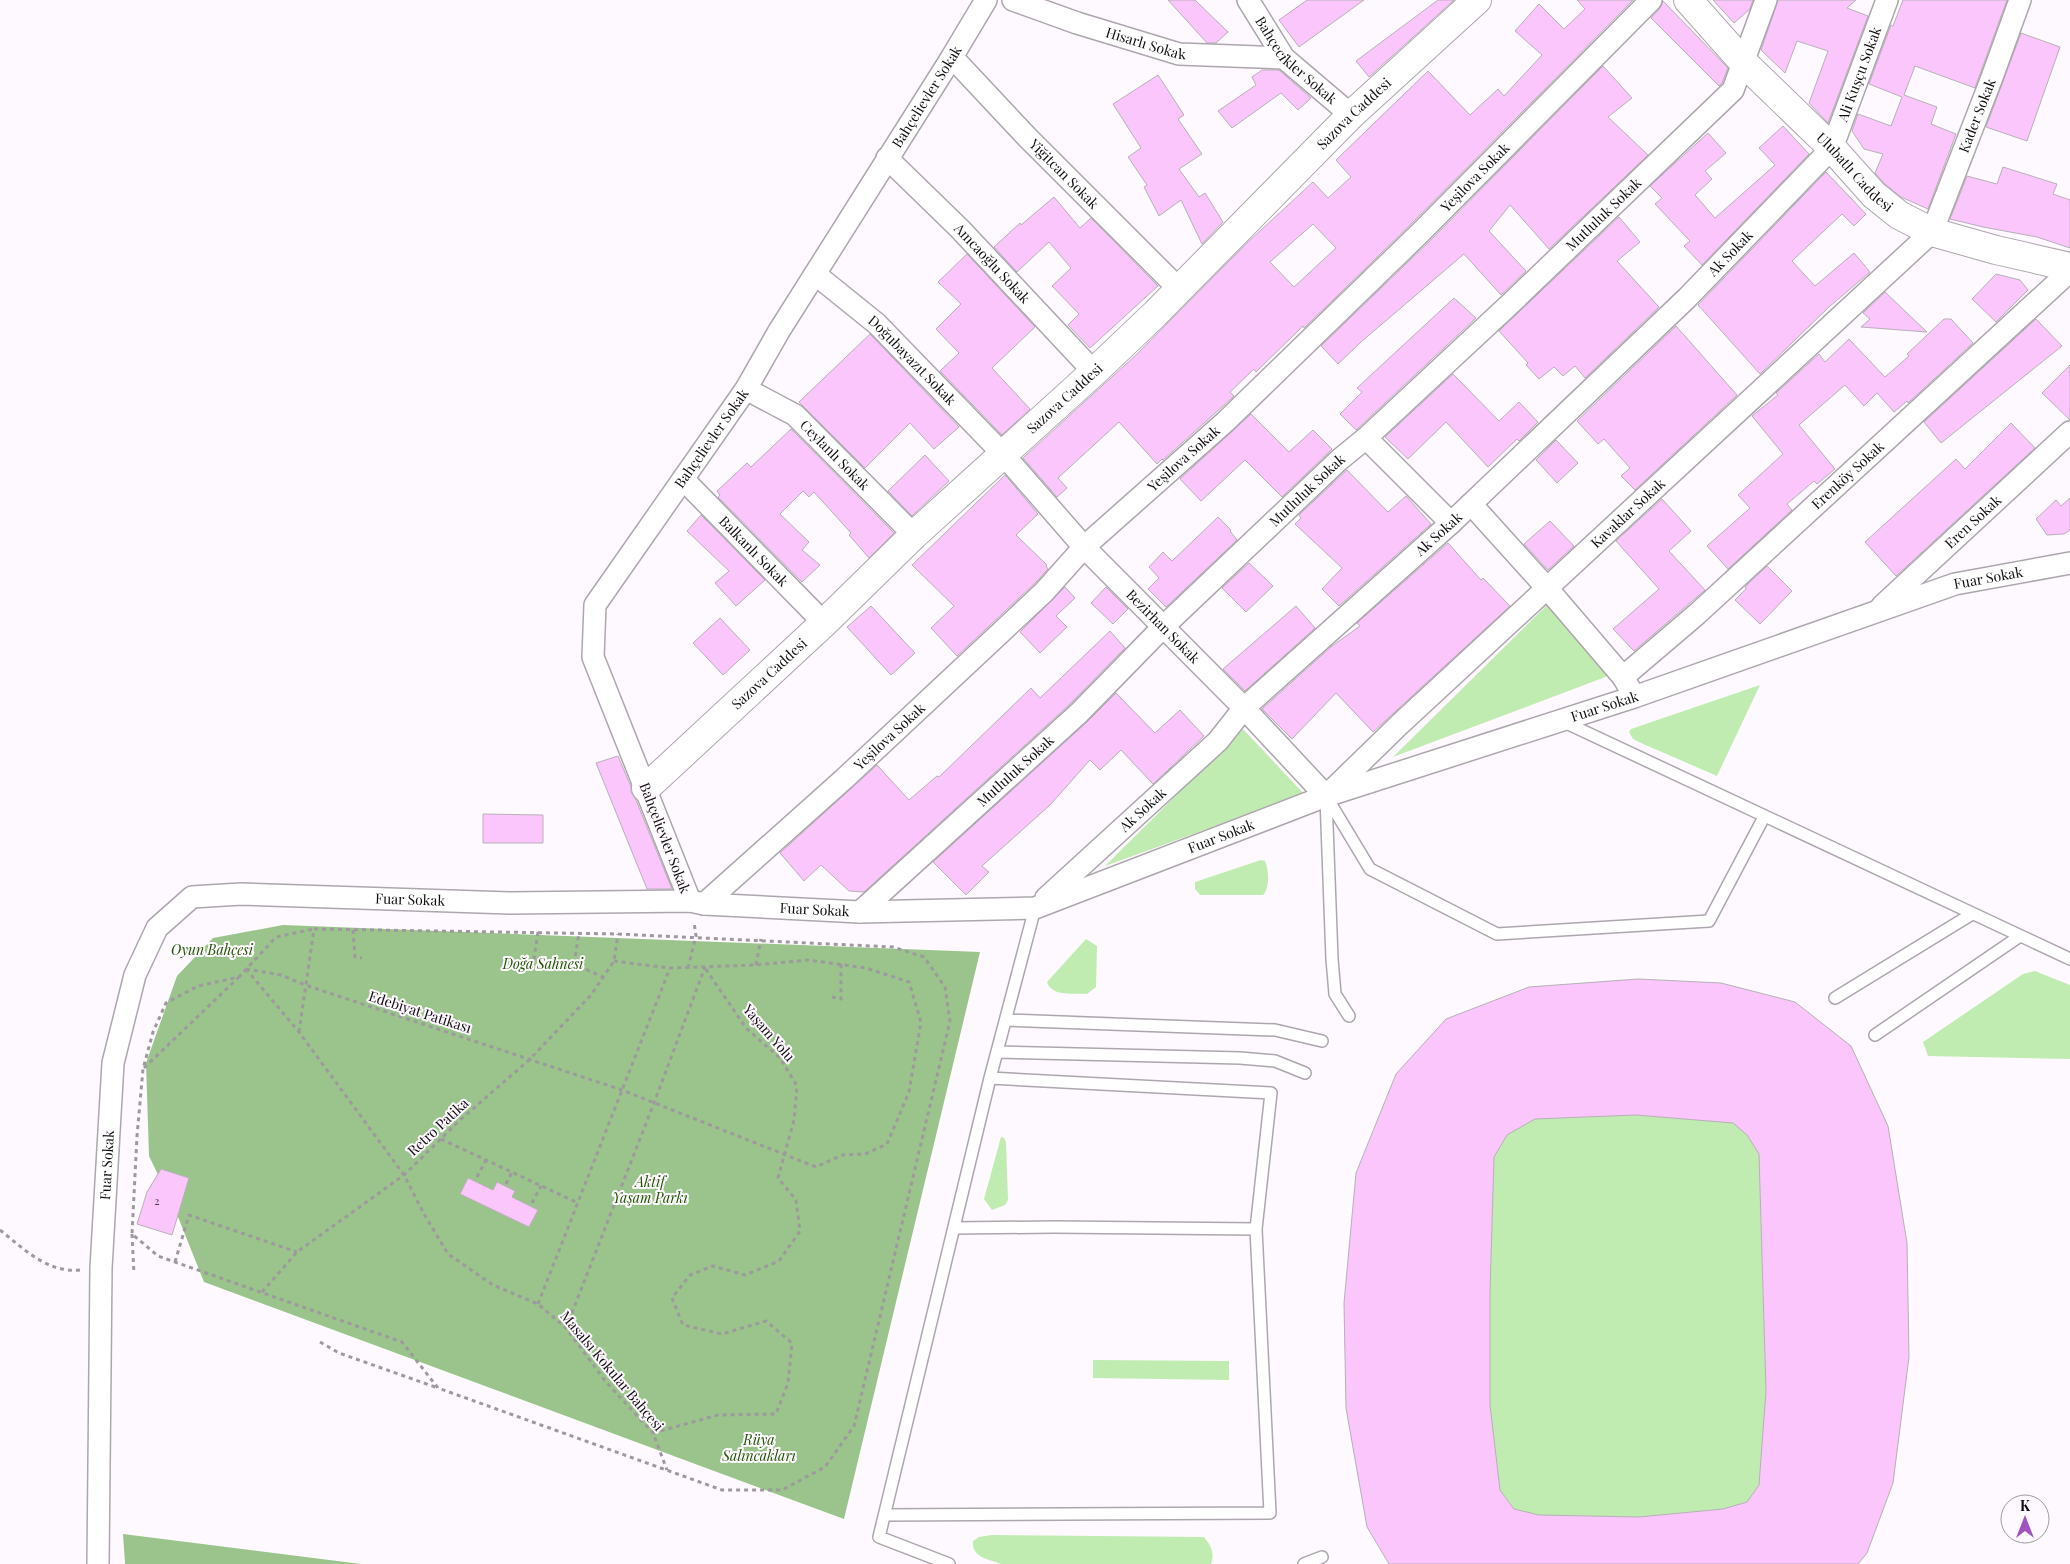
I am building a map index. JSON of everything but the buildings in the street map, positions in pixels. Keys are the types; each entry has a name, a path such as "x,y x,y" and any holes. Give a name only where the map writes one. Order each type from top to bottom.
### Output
{"street":[{"name":"Bahçelievler Sokak","path":"697,903 646,788 593,656 595,605 746,389 779,331 952,58 986,0"},
{"name":"Hisarlı Sokak","path":"1013,0 1077,23 1179,54 1284,58"},
{"name":"Bahçecikler Sokak","path":"1248,0 1284,58 1351,115"},
{"name":"Yeşilova Sokak","path":"697,903 844,779 1044,592 1084,547 1224,422 1421,232 1651,0"},
{"name":"Ulubatlı Caddesi","path":"1688,0 1743,62 1832,148 1874,195 1899,215 1932,232 2070,269"},
{"name":"Mutluluk Sokak","path":"860,912 1079,713 1162,627 1339,460 1366,438 1510,304 1733,90 1766,0"},
{"name":"Ali Kuşçu Sokak","path":"1832,148 1887,0"},
{"name":"Kader Sokak","path":"1932,232 2020,0"},
{"name":"Sazova Caddesi","path":"646,788 824,623 914,536 1094,372 1351,115 1474,1"},
{"name":"Yiğitcan Sokak","path":"952,58 1027,138 1179,289"},
{"name":"Ak Sokak","path":"1035,908 1218,741 1244,708 1451,522 1687,298 1832,148"},
{"name":"Amcaoğlu Sokak","path":"887,158 960,229 1094,372"},
{"name":"Kavaklar Sokak","path":"1326,796 1400,724 1932,232"},
{"name":"Erenköy Sokak","path":"1623,677 1704,607 2070,269"},
{"name":"Doğubayazıt Sokak","path":"815,274 877,324 1003,454"},
{"name":"Ceylanlı Sokak","path":"746,389 796,415 914,536"},
{"name":"Eren Sokak","path":"1877,611 2070,432"},
{"path":"1366,438 1451,522"},
{"name":"Bezirhan Sokak","path":"1003,454 1084,547 1244,708 1326,796"},
{"name":"Balkanlı Sokak","path":"682,479 824,623"},
{"path":"1470,504 1547,588 1623,677 1634,696"},
{"name":"Fuar Sokak","path":"98,1564 101,1268 113,1063 135,975 157,928 192,897 241,894 510,903 697,903 860,912 1035,908 1326,796 1634,696 1955,584 2070,563"}],"lane":[{"path":"1561,720 1764,817 2070,959"},
{"path":"1326,796 1370,869 1497,934 1709,920 1764,817"},
{"path":"1326,796 1335,994 1349,1016"},
{"path":"949,1564 879,1537 990,1078 1035,908"},
{"path":"1835,998 1972,914"},
{"path":"1875,1035 2020,936"},
{"path":"1006,1020 1275,1030 1322,1041"},
{"path":"997,1052 1240,1058 1275,1061 1304,1073"},
{"path":"885,1515 1270,1513 1256,1229 1271,1093 990,1078"},
{"path":"954,1228 1054,1226 1256,1229"},
{"path":"1304,1564 1322,1556"}],"path":[{"path":"299,1032 314,929"},
{"path":"143,1069 240,977 276,937 314,929 696,936 893,946 924,957 945,987 950,1021 854,1426 824,1467 782,1490 722,1490 339,1353 320,1342"},
{"path":"354,930 355,957 362,958"},
{"path":"538,932 534,958 574,964 603,977"},
{"path":"574,964 579,933"},
{"path":"618,934 614,961 670,968 756,965 808,960 841,964 841,999 832,998"},
{"path":"688,968 696,936"},
{"path":"756,965 761,939"},
{"name":"Retro Patika","path":"262,1292 297,1252 404,1175 440,1139 529,1060 591,995 614,961"},
{"name":"Edebiyat Patikası","path":"246,969 281,975 305,985 622,1090 816,1167 842,1155 865,1154 886,1144 909,1092 920,1022 909,982 866,968 841,964"},
{"path":"566,1328 654,1104 705,967"},
{"name":"Yaşam Yolu","path":"653,1433 718,1415 776,1414 788,1384 792,1344 766,1321 722,1334 682,1325 672,1298 690,1276 713,1266 744,1276 779,1261 800,1231 796,1200 778,1178 794,1120 797,1086 780,1058 746,1028 705,967"},
{"path":"538,1304 670,968"},
{"name":"Masalsı Kokular Bahçesi","path":"246,969 299,1032 404,1175 424,1214 448,1254 493,1285 538,1304 566,1328 606,1382 653,1433 667,1470"},
{"path":"134,1274 132,1234 137,1136 143,1069 154,1032 166,1003 198,986 240,977"},
{"path":"440,1139 578,1203"},
{"path":"477,1177 486,1160"},
{"path":"506,1184 512,1172"},
{"path":"532,1203 540,1186"},
{"path":"175,1262 189,1215 297,1252"},
{"path":"0,1230 41,1262 73,1270 101,1268"},
{"path":"132,1234 158,1256 402,1342 438,1388"}],"green space":[{"path":"1548,604 1608,676 1393,757"},
{"path":"1760,685 1717,776 1633,739 1629,732 1631,729"},
{"path":"1243,729 1304,794 1105,866"},
{"path":"1261,860 1265,861 1268,874 1268,884 1263,895 1200,895 1195,889 1195,882"},
{"name":"Aktif Yaşam Parkı","path":"283,925 980,952 844,1519 204,1282 176,1212 149,1156 146,1063 177,976 213,938"},
{"path":"1086,939 1097,946 1096,987 1087,994 1064,993 1053,990 1047,982"},
{"path":"2035,971 2070,985 2070,1059 1928,1056 1923,1042 2023,974"},
{"path":"1638,979 1721,983 1795,1002 1851,1046 1888,1126 1907,1243 1909,1357 1893,1483 1867,1553 1858,1564 1367,1527 1346,1408 1344,1303 1357,1173 1446,1019 1529,987"},
{"path":"1001,1137 1006,1142 1008,1200 1005,1205 992,1210 984,1199"},
{"path":"1093,1360 1229,1361 1229,1380 1093,1378"},
{"path":"123,1534 361,1564 125,1564"},
{"path":"992,1535 1204,1537 1210,1546 1213,1556 1211,1564 1001,1564 981,1557 973,1546 973,1541 979,1537"}],"park label":[{"name":"Oyun Bahçesi","path":"212,950"},
{"name":"Doğa Sahnesi","path":"543,964"},
{"name":"Rüya Salıncakları","path":"759,1448"}]}
